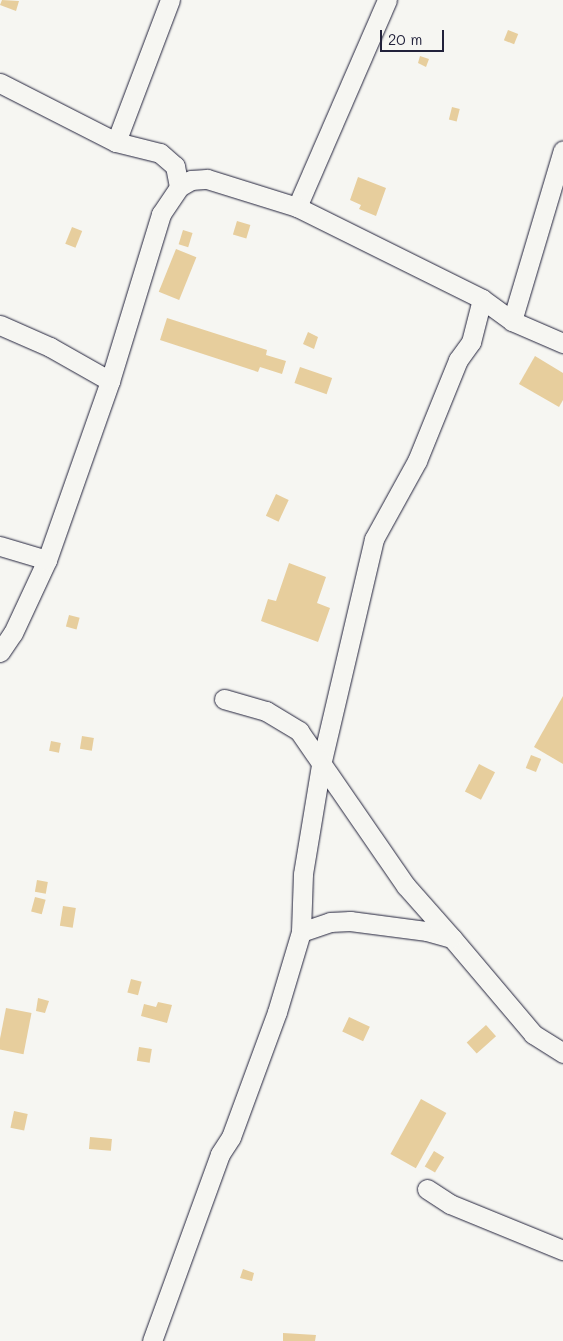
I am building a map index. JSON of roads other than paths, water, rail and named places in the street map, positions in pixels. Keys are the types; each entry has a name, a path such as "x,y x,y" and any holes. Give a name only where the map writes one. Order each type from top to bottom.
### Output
{"street":[{"path":"116,142 170,0"},
{"path":"297,207 387,0"},
{"path":"0,83 116,142 160,153 170,159 179,187"},
{"path":"512,321 563,150"},
{"path":"0,652 13,633 47,560 110,381 161,214 179,187 191,180 208,179 297,207 482,299 512,321 563,343"},
{"path":"152,1341 220,1154 231,1137 277,1012 301,932 302,874 321,765 374,539 416,461 458,360 471,342 482,299"},
{"path":"0,325 50,347 110,381"},
{"path":"0,546 47,560"},
{"path":"224,699 266,711 299,731 406,886 533,1034 563,1053"},
{"path":"301,932 330,922 350,921 427,931 452,938"},
{"path":"427,1189 450,1204 563,1250"}]}
